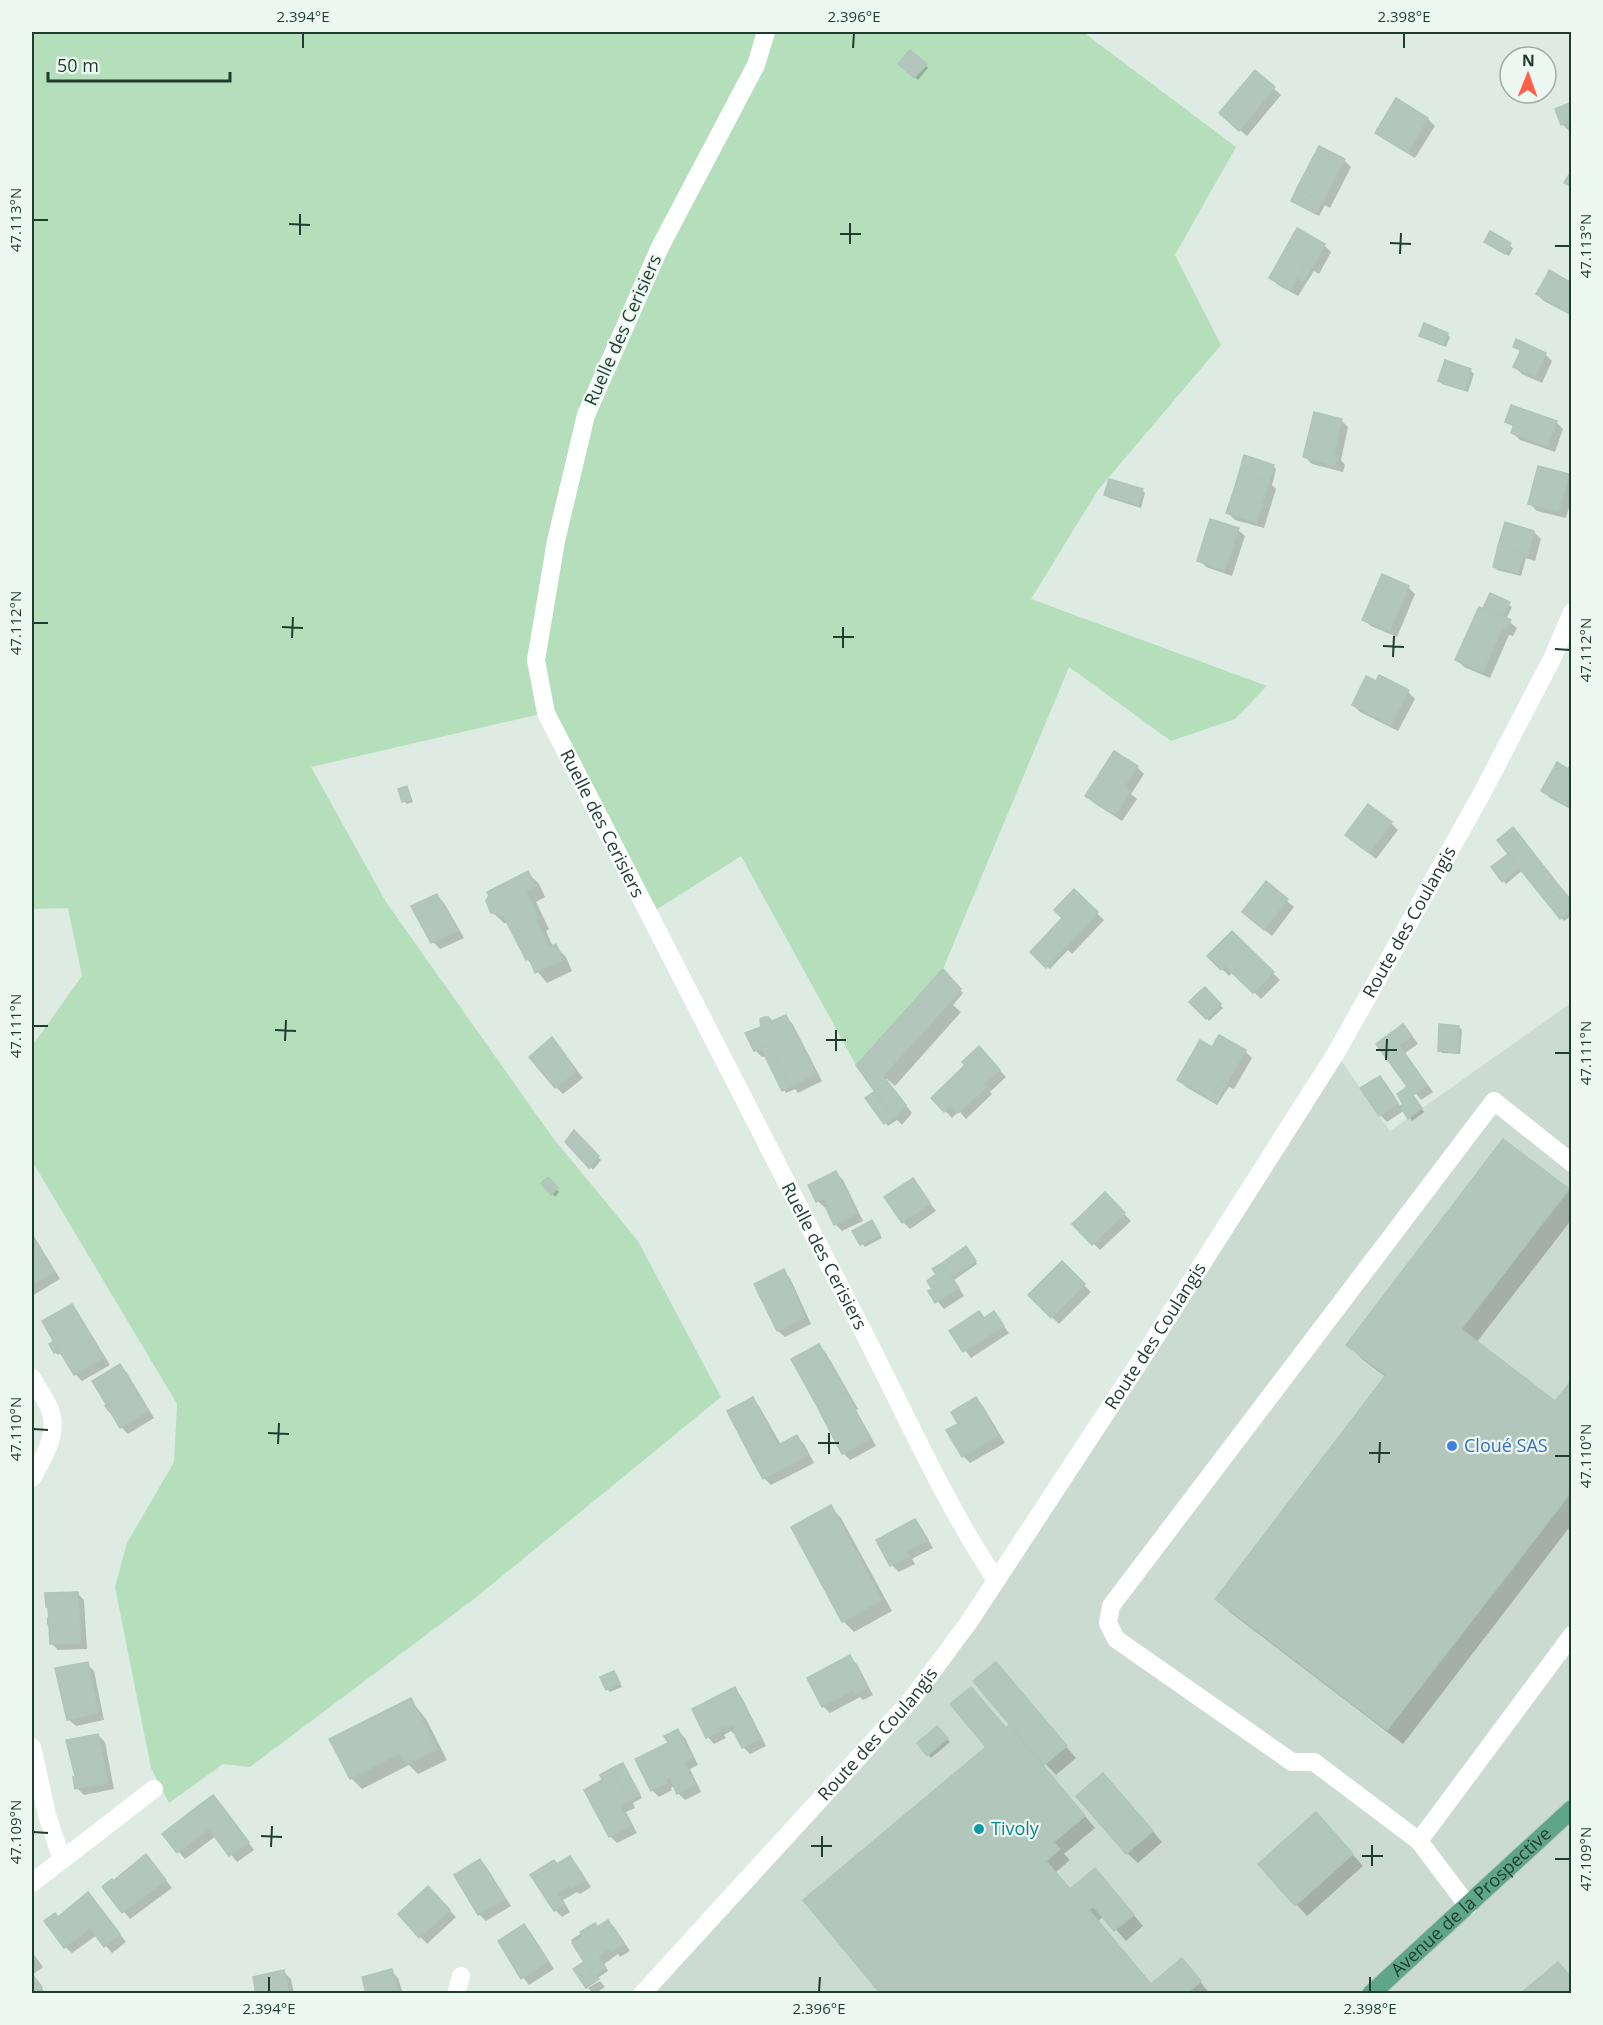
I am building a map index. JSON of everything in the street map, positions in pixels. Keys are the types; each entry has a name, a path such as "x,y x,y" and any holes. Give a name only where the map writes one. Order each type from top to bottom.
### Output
{"main road":[{"name":"Avenue de la Prospective","path":"1371,1994 1572,1809"}],"street":[{"name":"Ruelle des Cerisiers","path":"766,32 756,65 660,247 586,415 556,541 536,660 546,713 966,1533 996,1580"},
{"name":"Route des Coulangis","path":"642,1994 911,1700 969,1622 1146,1352 1336,1053 1481,795 1552,659 1572,612"},
{"path":"1468,1906 1419,1841 1314,1762 1292,1762 1116,1639 1108,1623 1111,1606 1494,1101 1572,1163"},
{"path":"32,1378 50,1409 52,1426 51,1439 45,1455 32,1478"},
{"path":"1419,1841 1572,1635"},
{"path":"32,1747 47,1815 62,1860"},
{"path":"32,1883 154,1789"}],"shaded area":[{"path":"1571,1003 1571,1993 642,1994 911,1700 1336,1053 1390,1131"}],"green space":[{"path":"32,32 1083,32 1236,147 1175,255 1221,345 1098,490 1031,599 1267,686 1235,719 1171,741 1069,667 943,969 856,1065 741,856 648,915 545,713 311,767 386,902 553,1138 638,1241 721,1397 474,1599 250,1767 223,1764 169,1803 151,1768 115,1587 127,1543 174,1462 177,1404 32,1161 32,1046 82,976 68,908 32,909"}],"building":[{"path":"910,50 927,64 914,78 898,64"},
{"path":"1255,70 1275,87 1239,131 1219,113"},
{"path":"1396,98 1428,118 1408,153 1375,133"},
{"path":"1572,102 1572,131 1568,122 1561,125 1555,109"},
{"path":"1319,146 1345,159 1322,202 1297,188"},
{"path":"1572,170 1572,187 1564,183"},
{"path":"1297,188 1322,202 1316,214 1291,201"},
{"path":"1297,228 1325,244 1312,268 1305,264 1290,290 1269,278"},
{"path":"1490,231 1511,243 1505,254 1484,242"},
{"path":"1305,264 1312,268 1303,281 1297,278"},
{"path":"1549,270 1561,277 1558,281 1547,275"},
{"path":"1547,275 1558,281 1561,277 1572,283 1572,307 1568,313 1536,294"},
{"path":"1424,323 1448,333 1443,345 1419,336"},
{"path":"1516,339 1546,353 1535,377 1513,367 1521,350 1513,347"},
{"path":"1445,360 1471,369 1464,390 1438,381"},
{"path":"1511,405 1557,421 1548,446 1511,433 1514,425 1505,422"},
{"path":"1314,412 1342,419 1334,454 1339,456 1336,466 1303,457"},
{"path":"1244,455 1274,465 1269,481 1239,473"},
{"path":"1538,466 1569,474 1559,512 1528,504"},
{"path":"1239,473 1269,481 1263,502 1233,493"},
{"path":"1109,479 1143,489 1138,505 1104,495"},
{"path":"1233,493 1263,502 1257,522 1226,513"},
{"path":"1210,519 1239,528 1225,570 1197,561"},
{"path":"1505,522 1534,531 1528,555 1498,546"},
{"path":"1498,546 1528,555 1523,556 1518,573 1493,567"},
{"path":"1382,574 1409,586 1390,631 1362,620"},
{"path":"1490,593 1510,602 1503,616 1483,608"},
{"path":"1479,607 1511,620 1506,630 1502,629 1483,672 1455,660"},
{"path":"1379,675 1409,690 1391,725 1352,705 1366,676 1376,681"},
{"path":"1114,751 1138,766 1124,787 1131,791 1115,815 1085,796"},
{"path":"1557,762 1568,769 1572,763 1572,795 1566,805 1541,791"},
{"path":"407,786 411,799 402,802 398,789"},
{"path":"1368,804 1392,822 1369,853 1345,835"},
{"path":"1513,827 1524,841 1508,854 1497,840"},
{"path":"1524,841 1560,887 1544,899 1508,854"},
{"path":"1508,854 1519,868 1502,882 1491,867"},
{"path":"528,871 536,886 526,891 539,918 536,920 549,947 556,944 563,960 535,973 529,958 526,960 503,915 500,917 498,913 491,913 486,901 489,895 487,892"},
{"path":"1266,881 1288,899 1264,930 1242,912"},
{"path":"1560,887 1572,901 1572,910 1560,919 1544,899"},
{"path":"1074,889 1098,912 1064,949 1048,933 1062,918 1054,910"},
{"path":"437,894 458,931 431,943 411,906"},
{"path":"1232,931 1274,972 1253,993 1225,966 1221,970 1207,956"},
{"path":"1048,933 1064,949 1046,968 1030,952"},
{"path":"943,969 961,989 951,1001 931,982"},
{"path":"931,982 951,1001 883,1076 863,1058"},
{"path":"1205,987 1221,1004 1213,1012 1196,995"},
{"path":"1196,995 1213,1012 1206,1019 1189,1002"},
{"path":"786,1015 816,1074 790,1087 770,1045 754,1051 745,1033 761,1027 760,1019 764,1017 772,1021"},
{"path":"1403,1024 1412,1036 1399,1045 1427,1085 1413,1095 1376,1044"},
{"path":"1439,1024 1459,1026 1458,1052 1438,1051"},
{"path":"1219,1035 1246,1050 1227,1084 1221,1080 1210,1099 1177,1080 1200,1040 1212,1047"},
{"path":"552,1037 577,1071 555,1088 529,1057"},
{"path":"770,1045 790,1087 782,1091 761,1048"},
{"path":"979,1046 1000,1070 984,1084 987,1087 958,1113 951,1105 944,1112 931,1098 965,1065 962,1062"},
{"path":"863,1058 883,1076 906,1105 894,1119 856,1065"},
{"path":"1380,1076 1398,1103 1379,1116 1360,1088"},
{"path":"1221,1080 1227,1084 1216,1102 1210,1099"},
{"path":"1407,1087 1422,1108 1408,1119 1400,1106 1403,1104 1397,1094"},
{"path":"874,1092 893,1118 884,1124 865,1098"},
{"path":"574,1130 599,1156 589,1168 565,1142"},
{"name":"Cloué SAS","path":"1503,1139 1569,1189 1461,1329 1555,1401 1572,1380 1572,1491 1387,1730 1215,1599 1386,1375 1346,1345"},
{"path":"836,1171 857,1213 834,1225 826,1208 829,1206 824,1198 816,1202 808,1185"},
{"path":"548,1177 558,1188 551,1195 541,1183"},
{"path":"913,1178 930,1203 902,1223 884,1197"},
{"path":"1105,1192 1125,1213 1092,1245 1072,1224"},
{"path":"872,1220 880,1235 860,1245 852,1231"},
{"path":"32,1235 54,1272 32,1285"},
{"path":"966,1246 976,1261 951,1277 942,1263"},
{"path":"1062,1261 1085,1284 1051,1318 1028,1295"},
{"path":"942,1263 959,1288 935,1303 928,1291 932,1289 927,1281 936,1274 932,1269"},
{"path":"784,1269 805,1317 777,1331 754,1284"},
{"path":"72,1304 104,1357 74,1375 57,1347 60,1346 58,1342 55,1344 42,1321"},
{"path":"979,1311 984,1318 994,1311 1004,1326 963,1352 949,1331"},
{"path":"54,1341 60,1346 57,1347 59,1350 54,1353 49,1344"},
{"path":"819,1344 846,1391 817,1406 791,1359"},
{"path":"120,1364 148,1411 120,1428 108,1408 111,1406 109,1402 106,1404 92,1381"},
{"path":"846,1391 870,1439 842,1454 817,1406"},
{"path":"753,1397 778,1445 752,1459 727,1411"},
{"path":"976,1397 999,1435 962,1457 946,1430 958,1424 951,1412"},
{"path":"797,1435 808,1455 763,1479 752,1459"},
{"path":"831,1505 882,1600 842,1622 791,1527"},
{"path":"915,1519 928,1540 906,1552 909,1557 890,1566 876,1540"},
{"path":"78,1592 81,1643 50,1644 45,1593"},
{"path":"850,1655 867,1687 855,1694 853,1690 822,1707 807,1678"},
{"path":"88,1662 98,1713 67,1720 55,1668"},
{"path":"996,1662 1067,1746 1044,1765 973,1681"},
{"path":"614,1671 617,1677 603,1684 600,1677"},
{"path":"617,1677 620,1683 606,1690 603,1684"},
{"path":"735,1687 760,1739 742,1748 733,1730 736,1728 733,1724 725,1728 724,1725 718,1728 720,1731 706,1738 692,1709"},
{"name":"Tivoly","path":"971,1687 1006,1728 1009,1725 1085,1816 1054,1842 1060,1849 1046,1861 1070,1889 1095,1868 1134,1915 1114,1931 1093,1906 1089,1910 1151,1984 1182,1958 1201,1981 1186,1994 881,1994 803,1900 986,1747 950,1704"},
{"path":"411,1698 415,1706 334,1748 329,1739"},
{"path":"415,1706 437,1749 406,1764 400,1753 350,1779 334,1748"},
{"path":"937,1726 948,1738 927,1756 917,1743"},
{"path":"678,1729 692,1758 684,1762 695,1785 677,1794 670,1778 665,1780 667,1783 651,1791 635,1759 668,1743 664,1736"},
{"path":"98,1734 108,1783 75,1789 73,1777 75,1776 66,1740"},
{"path":"623,1763 640,1795 629,1801 612,1768"},
{"path":"612,1768 629,1801 620,1805 631,1826 609,1837 584,1790 602,1780 600,1775"},
{"path":"1103,1773 1153,1831 1126,1854 1076,1796"},
{"path":"213,1795 218,1801 202,1813 197,1807"},
{"path":"218,1801 249,1842 229,1856 209,1829 177,1853 162,1834 197,1807 202,1813"},
{"path":"1316,1812 1353,1854 1295,1906 1258,1864"},
{"path":"146,1854 166,1880 122,1913 102,1887 112,1879 113,1881"},
{"path":"570,1856 585,1880 557,1893 564,1905 554,1911 533,1879 544,1872 541,1868 554,1860 557,1864"},
{"path":"480,1859 505,1899 478,1915 454,1875"},
{"path":"541,1868 544,1872 533,1879 530,1875"},
{"path":"428,1886 450,1910 419,1938 398,1914"},
{"path":"88,1892 120,1934 104,1947 90,1928 64,1948 44,1921 55,1913 58,1917"},
{"path":"608,1920 624,1944 612,1951 610,1948 598,1956 600,1959 587,1967 593,1976 596,1975 599,1979 586,1988 573,1969 584,1962 572,1943 582,1936 580,1932 595,1923 597,1927"},
{"path":"524,1924 548,1961 521,1979 498,1941"},
{"path":"600,1959 606,1968 593,1976 587,1967"},
{"path":"1558,1962 1572,1978 1572,1994 1520,1994"},
{"path":"392,1969 399,1994 366,1994 362,1977"},
{"path":"284,1970 289,1992 256,1994 253,1977"},
{"path":"32,1974 42,1987 33,1994 32,1994"}],"place":[{"name":"Cloué SAS","path":"1452,1446"},
{"name":"Tivoly","path":"979,1829"}]}
